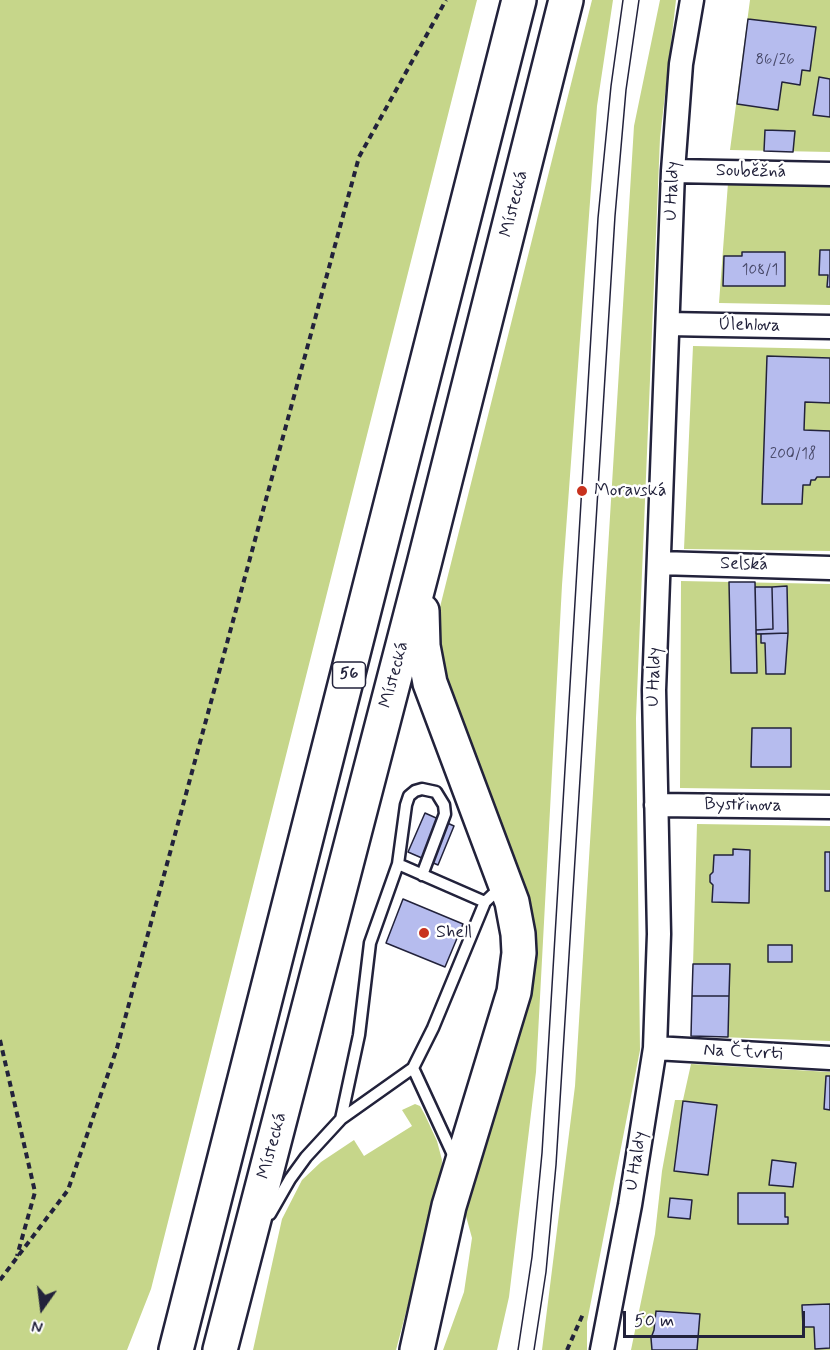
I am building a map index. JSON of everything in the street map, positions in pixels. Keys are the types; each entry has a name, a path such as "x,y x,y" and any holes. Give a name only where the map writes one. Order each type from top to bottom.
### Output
{"highway":[{"name":"56","path":"176,1350 519,0"},
{"name":"Místecká","path":"220,1350 424,564 567,0"},
{"path":"417,1350 440,1241 459,1168 514,992 519,953 512,902 495,892 466,784 430,683 423,646 424,564"}],"street":[{"name":"U Haldy","path":"602,1350 630,1205 655,1048 659,933 654,699 673,171 681,64 692,0"},
{"name":"Souběžná","path":"673,171 830,174"},
{"name":"Úlehlova","path":"668,324 830,327"},
{"name":"Selská","path":"659,563 830,567"},
{"name":"Bystřinova","path":"656,805 830,807"},
{"name":"Na Čtvrti","path":"655,1048 830,1058"}],"lane":[{"path":"342,1119 359,1035 370,943 398,864 404,812 410,796 415,791 430,789 441,798 445,814 422,875"},
{"path":"236,1288 275,1202 306,1157 342,1119 413,1068 495,892 422,875 398,864"},
{"path":"413,1068 459,1168"}],"path":[{"path":"0,1280 68,1190 117,1048 359,157 446,0"},
{"path":"0,1040 35,1192 16,1260"}],"green space":[{"path":"0,0 477,0 151,1289 127,1350 0,1350"},
{"path":"592,0 613,0 597,106 562,585 536,1072 509,1297 497,1350 443,1350 464,1292 472,1238 464,1209 528,1005 532,923 432,639"},
{"path":"660,0 676,0 660,138 636,718 640,1050 587,1322 587,1350 542,1350 575,1086 634,126"},
{"path":"750,0 830,0 830,152 730,150"},
{"path":"728,183 830,186 830,305 719,303"},
{"path":"693,346 830,349 830,551 684,549"},
{"path":"681,581 830,584 830,790 680,788"},
{"path":"697,824 830,826 830,1041 691,1036"},
{"path":"691,1064 830,1072 830,1350 631,1350 655,1234 662,1171 675,1100 683,1100"},
{"path":"415,1104 420,1106 437,1141 442,1160 441,1179 396,1350 253,1350 282,1219 302,1180 321,1162 354,1140 364,1156 412,1126 402,1110"}],"building":[{"path":"748,19 816,27 810,71 802,70 800,85 782,82 778,110 737,104"},
{"path":"819,77 830,79 830,117 813,115"},
{"path":"765,130 795,131 793,152 764,151"},
{"path":"820,250 830,250 830,287 827,287 828,275 819,275"},
{"path":"742,252 785,252 785,286 723,286 724,256 742,256"},
{"path":"767,356 830,358 830,403 805,402 804,430 830,431 830,477 817,477 811,480 810,485 803,485 802,504 762,504"},
{"path":"729,582 755,582 757,673 731,673"},
{"path":"787,586 788,633 756,634 756,630 773,629 772,587"},
{"path":"755,587 772,587 773,629 756,630"},
{"path":"788,633 785,674 766,674 765,643 761,643 761,634"},
{"path":"752,728 791,728 791,767 751,767"},
{"path":"425,813 454,826 438,865 408,852"},
{"path":"733,849 750,850 749,903 712,902 713,885 710,882 710,875 713,872 714,855 733,855"},
{"path":"825,852 830,852 830,891 825,891"},
{"name":"Shell","path":"403,899 463,924 445,967 386,943"},
{"path":"768,945 792,945 792,962 768,962"},
{"path":"693,964 730,964 729,996 692,996"},
{"path":"692,996 729,996 728,1037 691,1036"},
{"path":"826,1076 830,1076 830,1110 824,1109"},
{"path":"683,1101 717,1105 708,1175 674,1171"},
{"path":"772,1160 796,1163 793,1187 769,1185"},
{"path":"738,1193 785,1193 785,1217 788,1217 788,1224 738,1224"},
{"path":"670,1198 692,1200 690,1219 668,1217"},
{"path":"830,1304 830,1348 815,1349 814,1327 803,1327 802,1305"},
{"path":"656,1311 700,1314 697,1350 652,1350 651,1338"}],"tram line":[{"path":"518,1350 532,1257 542,1153 598,218 611,86 623,0"},
{"path":"534,1350 546,1272 556,1165 615,216 626,90 639,0"}],"place":[{"name":"Moravská","path":"582,491"},
{"name":"Shell","path":"424,933"}]}
